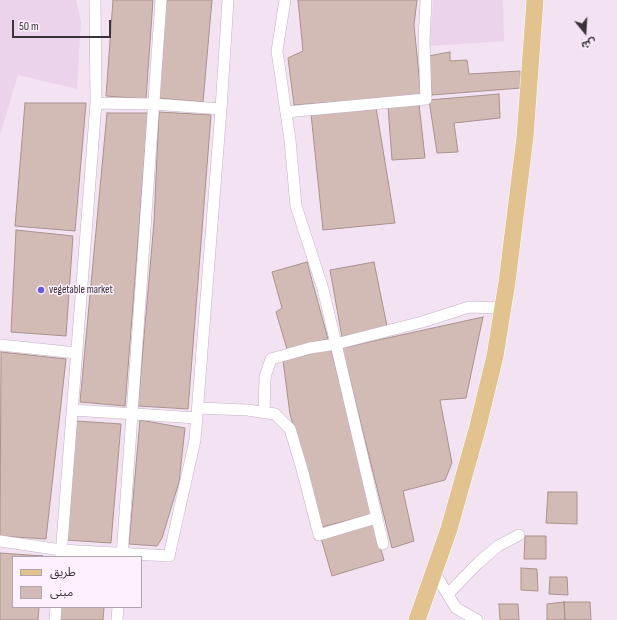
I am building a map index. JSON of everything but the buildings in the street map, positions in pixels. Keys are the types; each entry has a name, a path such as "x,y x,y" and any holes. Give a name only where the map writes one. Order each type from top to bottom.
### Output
{"main road":[{"path":"417,620 449,529 478,426 495,356 503,308 525,137 535,0"}],"street":[{"path":"61,553 96,103 96,0"},
{"path":"123,555 161,0"},
{"path":"0,541 61,553 169,556 195,440 228,0"},
{"path":"285,0 277,51 286,112 296,206 323,289 383,544"},
{"path":"286,112 426,99 424,41 426,0"},
{"path":"96,103 153,104 221,109"},
{"path":"264,413 265,377 271,359 310,348 336,344 422,322 469,307 503,308"},
{"path":"0,345 77,353"},
{"path":"72,410 132,413 275,414 290,429 319,535 376,518"},
{"path":"448,594 478,562 498,546 519,535"},
{"path":"434,572 456,608 477,620"},
{"path":"55,620 56,608"},
{"path":"117,620 118,608"}],"shaded area":[{"path":"0,0 76,0 81,21 77,89 18,75 0,135"},
{"path":"433,0 503,0 504,41 430,46"}],"place":[{"name":"vegetable market","path":"41,290"}]}
